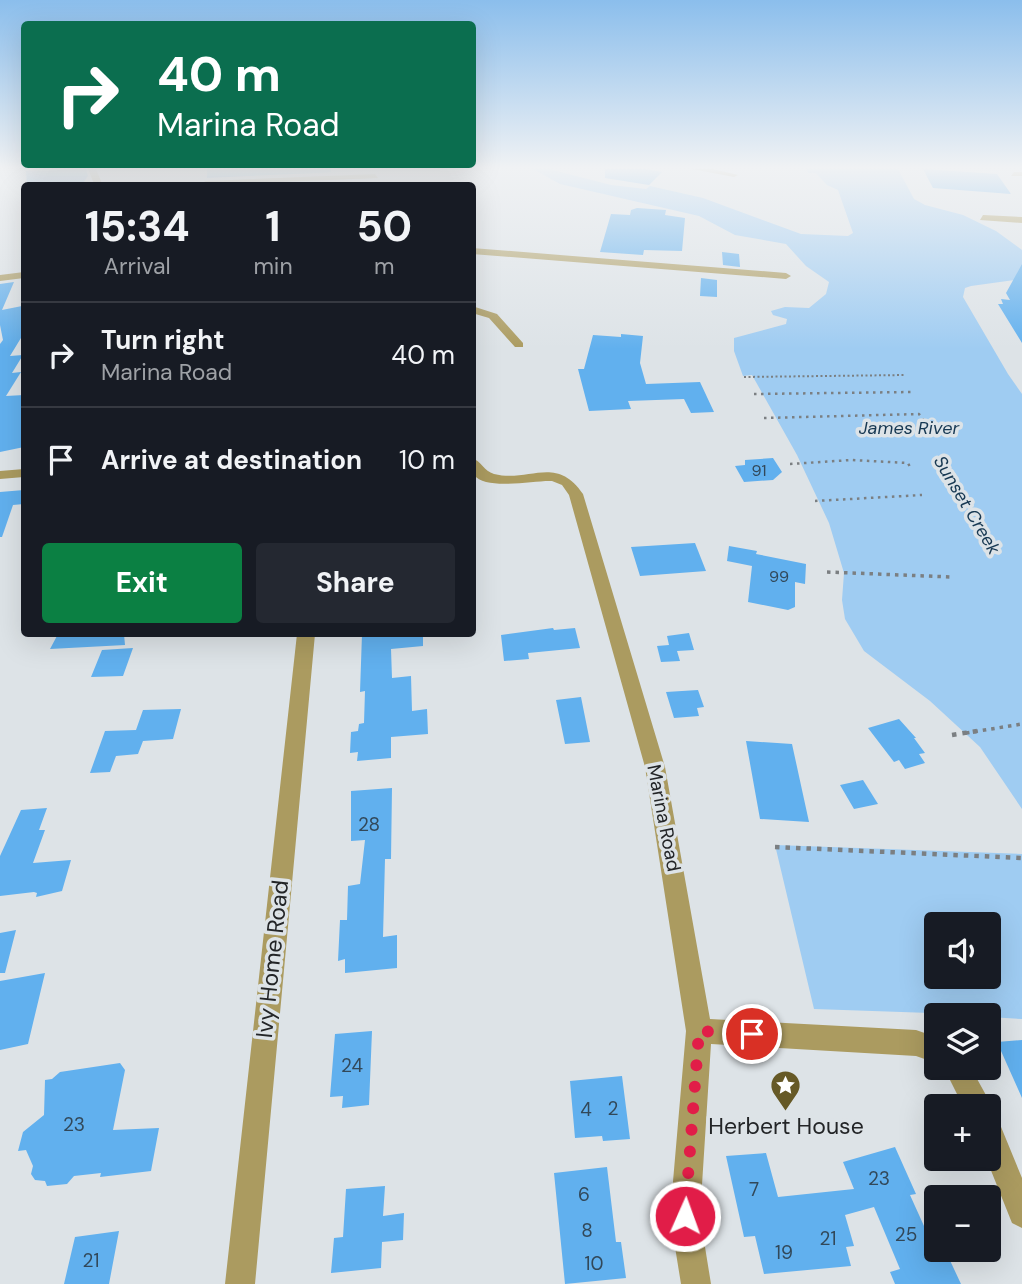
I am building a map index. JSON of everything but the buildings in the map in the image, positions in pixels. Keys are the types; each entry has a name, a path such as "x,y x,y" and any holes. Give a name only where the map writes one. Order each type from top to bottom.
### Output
{"street":[{"path":"476,251 786,276"},
{"path":"0,278 21,275"},
{"path":"476,310 493,316 519,345"},
{"name":"Marina Road","path":"476,468 493,478 547,476 562,478 571,484 655,767 699,1031 685,1216 696,1284"},
{"path":"0,475 21,473"},
{"name":"Ivy Home Road","path":"240,1284 306,637"},
{"path":"699,1031 916,1043 924,1046"},
{"path":"1001,1161 1022,1213"}],"path":[{"path":"744,377 905,375"},
{"path":"754,394 911,392"},
{"path":"764,418 919,414 928,426"},
{"path":"790,464 851,460 908,463 911,469"},
{"path":"815,501 922,495"},
{"path":"827,572 951,577"},
{"path":"952,735 1022,724"},
{"path":"775,847 1022,858"}],"water":[{"name":"James River","path":"723,229 787,229 801,234 848,236 853,233 852,229 992,229 1022,250 1022,279 971,286 965,288 963,297 1022,394 1022,809 980,747 930,701 864,651 845,619 842,600 844,573 829,523 797,455 752,375 743,376 734,351 734,338 786,324 787,319 773,315 771,311 785,307 809,308 826,294 829,282 806,266 786,244 735,235"},
{"path":"775,845 1022,854 1022,1019 1001,1018 1001,1003 924,1003 924,1013 814,1009"}],"place":[{"name":"Herbert House","path":"786,1112"}],"route":[{"path":"685,1216 687,1169 694,1127 699,1031 752,1034"}],"water label":[{"name":"Sunset Creek","path":"967,505"}]}
